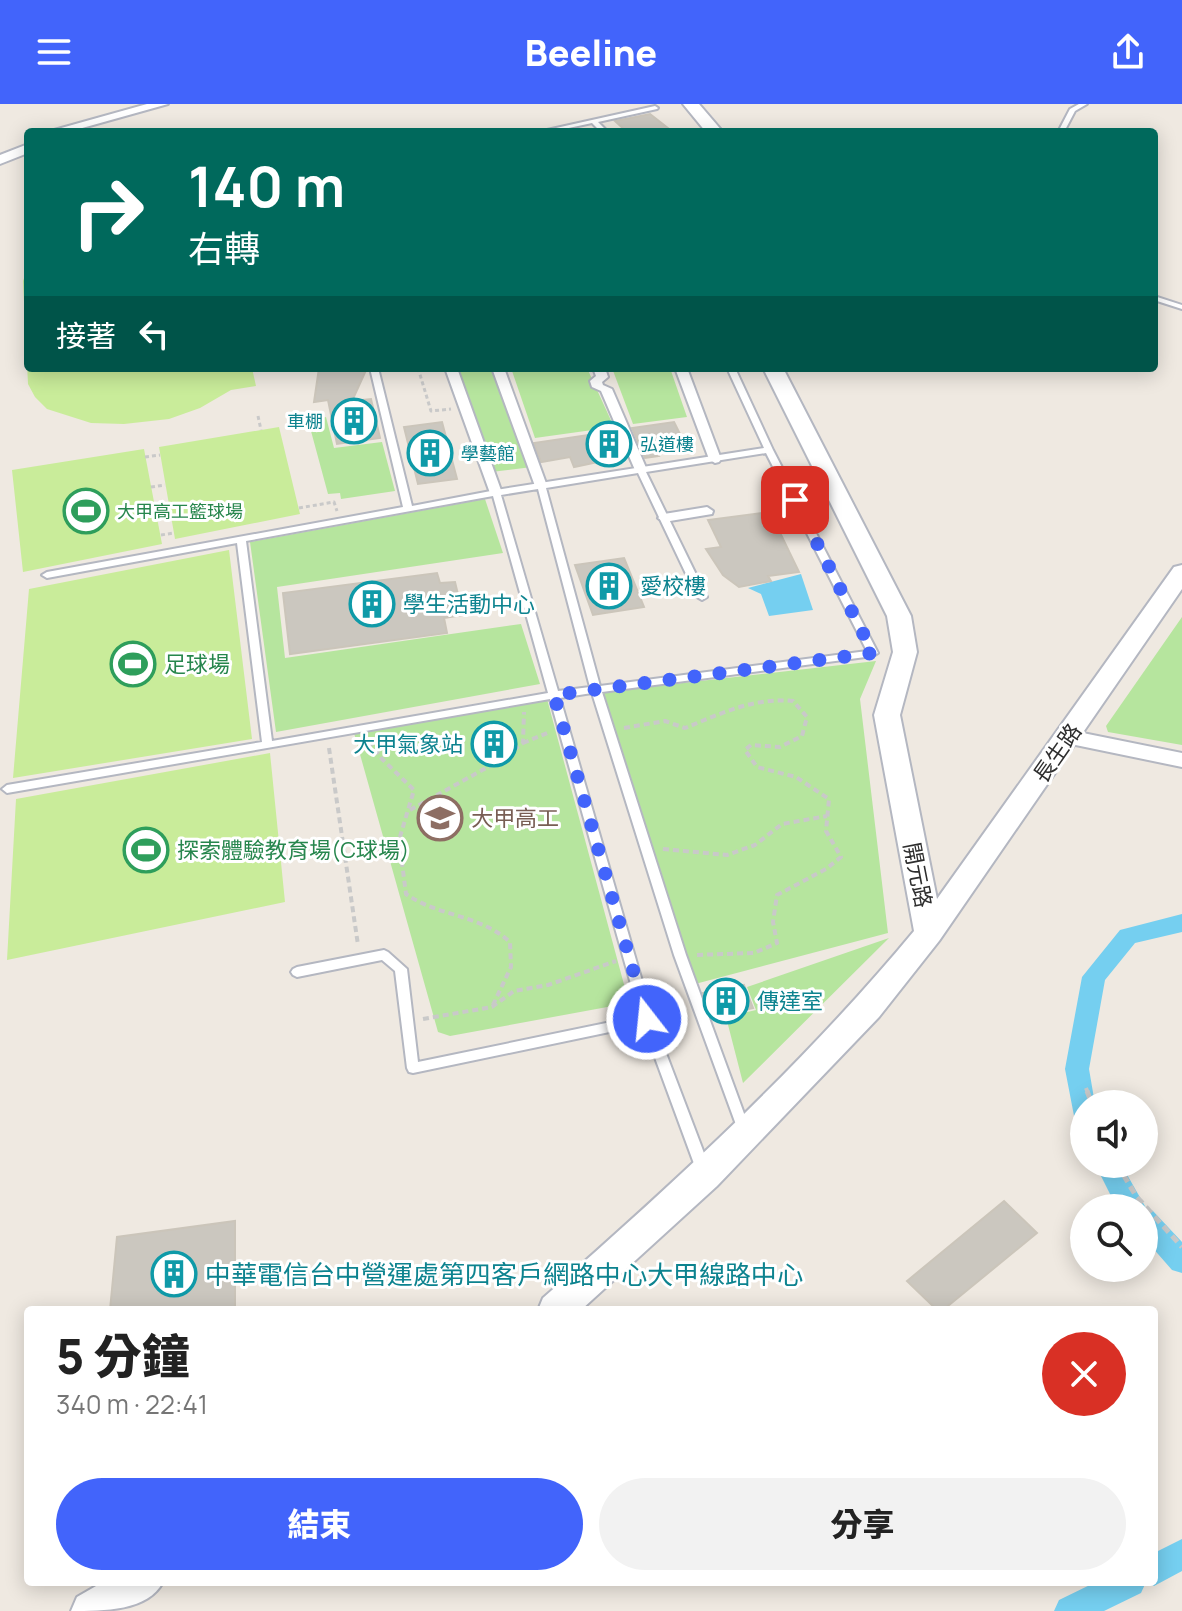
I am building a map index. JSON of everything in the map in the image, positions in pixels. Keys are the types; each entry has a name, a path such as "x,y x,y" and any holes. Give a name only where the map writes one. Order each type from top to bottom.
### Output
{"street":[{"path":"69,128 162,104"},
{"path":"691,104 712,128"},
{"path":"0,160 24,150"},
{"path":"452,372 496,493"},
{"path":"499,372 541,486"},
{"path":"682,372 715,459"},
{"name":"開元路","path":"560,1306 705,1176 868,1008 929,933 887,715 905,652 899,616 775,372"},
{"path":"602,378 641,470"},
{"path":"664,518 707,511"},
{"name":"長生路","path":"929,933 1182,572"},
{"path":"1068,737 1182,760"},
{"path":"91,1611 136,1586"}],"lane":[{"path":"1063,128 1072,110 1084,104"},
{"path":"560,128 655,108"},
{"path":"593,121 601,128"},
{"path":"1158,299 1182,307"},
{"path":"375,372 408,509"},
{"path":"7,789 554,695 873,653 769,450 733,372"},
{"path":"47,575 496,493 769,450"},
{"path":"641,470 702,597"},
{"path":"541,486 596,689 680,955 746,1134"},
{"path":"496,493 647,1019 705,1176"},
{"path":"241,540 267,745"},
{"path":"297,972 384,955 401,969 413,1068 647,1019"}],"path":[{"path":"419,372 431,411 465,407"},
{"path":"258,416 261,430"},
{"path":"145,457 160,455"},
{"path":"151,487 165,485"},
{"path":"299,508 334,502"},
{"path":"161,535 174,533"},
{"path":"610,730 665,721 685,728 738,707 773,699 793,701 807,717 802,736 780,747 751,745 745,750 757,767 783,770 814,785 829,799 826,831 841,857 824,874 796,883 777,895 773,922 777,943 754,953 680,955"},
{"path":"523,743 525,700"},
{"path":"365,727 373,752 396,769 414,790 399,840 406,894 423,909 466,916 495,926 510,942 511,967 492,1007"},
{"path":"408,811 441,790 502,761 523,743 564,730"},
{"path":"327,734 360,959"},
{"path":"649,852 667,848 727,855 755,845 782,824 827,816"},
{"path":"407,1022 492,1007 514,991 548,985 629,956"},
{"path":"1125,1178 1136,1196 1182,1247"}],"green space":[{"path":"27,372 253,372 256,386 231,390 200,408 169,419 124,424 91,423 47,409 28,384"},
{"path":"455,372 496,372 532,467 491,472"},
{"path":"512,372 589,372 614,427 535,438"},
{"path":"614,372 671,372 687,417 633,424"},
{"path":"326,417 334,448 382,442 395,491 341,499 340,493 328,494 308,420"},
{"name":"大甲高工籃球場","path":"279,427 300,514 175,539 159,447"},
{"name":"大甲高工籃球場","path":"144,449 162,544 23,572 12,470"},
{"path":"485,499 503,553 277,587 285,658 521,624 540,684 276,732 250,542"},
{"name":"足球場","path":"229,550 252,739 13,778 29,589"},
{"path":"1182,617 1182,745 1108,732 1106,726"},
{"path":"876,661 860,699 888,933 695,984 603,692"},
{"path":"547,699 629,1003 450,1036 438,1032 354,733"},
{"name":"探索體驗教育場(C球場)","path":"270,753 285,902 7,960 16,799"},
{"path":"889,938 743,1083 726,1017 756,1010 747,987"}],"water":[{"path":"801,574 813,610 769,616 761,594 748,588"}],"building":[{"path":"650,114 668,128 623,128 615,121"},
{"path":"318,372 365,372 352,401 371,399 380,438 337,444 328,400 314,402"},
{"name":"學藝館","path":"442,422 457,479 418,484 404,427"},
{"path":"674,422 686,446 656,450 659,456 645,458 632,428"},
{"path":"615,431 626,456 574,467 570,457 541,462 534,443"},
{"path":"770,512 799,572 768,576 771,581 739,587 723,575 706,549 721,547 708,520"},
{"name":"愛校樓","path":"624,558 644,607 593,615 575,565"},
{"name":"學生活動中心","path":"437,573 440,583 455,582 463,615 444,618 447,633 290,654 283,593"},
{"name":"傳達室","path":"744,985 753,1008 712,1017 703,993"},
{"path":"1004,1201 1037,1233 948,1306 933,1306 907,1281"},
{"name":"中華電信台中營運處第四客戶網路中心大甲線路中心","path":"235,1221 235,1306 110,1306 117,1237"}],"waterway":[{"path":"1080,1090 1077,1069 1094,977 1128,936 1182,923"},
{"path":"1115,1178 1123,1194"},
{"path":"1158,1234 1182,1261"},
{"path":"1158,1568 1182,1554"},
{"path":"1070,1611 1122,1586"}],"place":[{"name":"車棚","path":"354,421"},
{"name":"弘道樓","path":"609,444"},
{"name":"學藝館","path":"430,453"},
{"name":"大甲高工籃球場","path":"86,511"},
{"name":"愛校樓","path":"609,586"},
{"name":"學生活動中心","path":"372,604"},
{"name":"足球場","path":"133,664"},
{"name":"大甲氣象站","path":"494,744"},
{"name":"大甲高工","path":"440,818"},
{"name":"探索體驗教育場(C球場)","path":"146,850"},
{"name":"傳達室","path":"726,1001"},
{"name":"中華電信台中營運處第四客戶網路中心大甲線路中心","path":"174,1274"}],"route":[{"path":"647,1019 554,695 873,653 795,500"}]}
